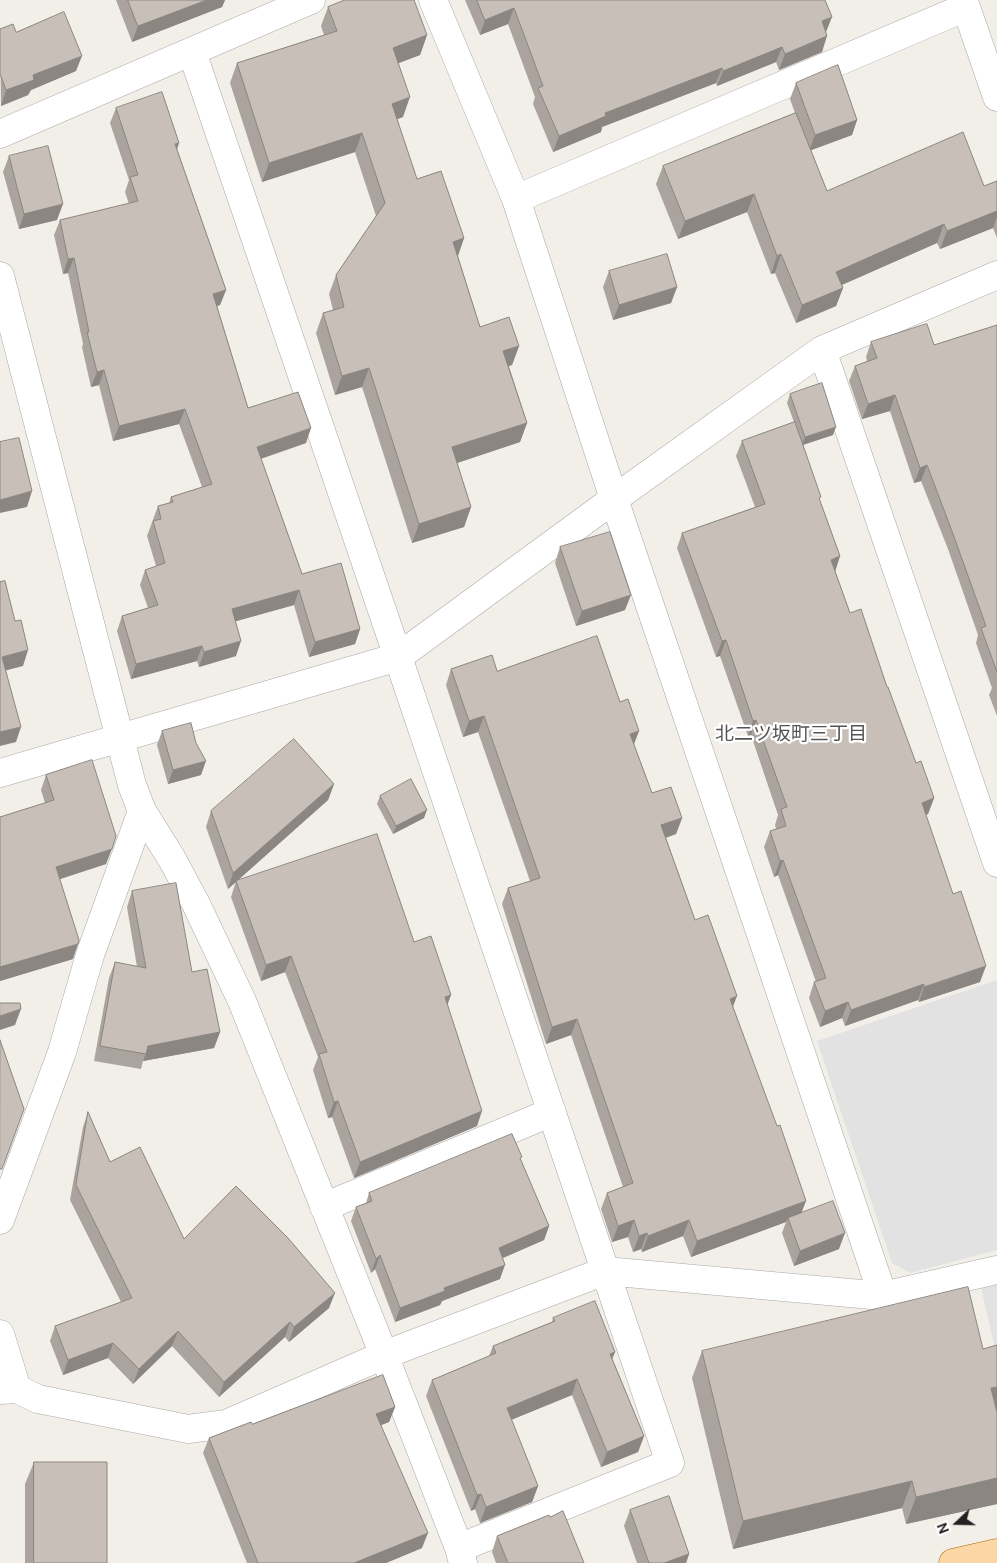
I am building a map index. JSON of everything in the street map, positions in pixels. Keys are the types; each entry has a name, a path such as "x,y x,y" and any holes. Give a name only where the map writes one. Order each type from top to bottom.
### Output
{"main road":[{"path":"953,1563 997,1553"}],"street":[{"path":"0,134 312,0"},
{"path":"433,0 516,199 614,499 883,1296"},
{"path":"516,199 966,8 997,97"},
{"path":"0,276 132,785 142,811 172,859 196,904 242,1002 384,1355 461,1556 670,1464 192,52"},
{"path":"0,773 398,657 822,350 997,275"},
{"path":"822,350 997,863"},
{"path":"0,1220 62,1052 90,955 142,811"},
{"path":"324,1207 552,1112"},
{"path":"0,1334 8,1389 38,1399 188,1429 226,1424 384,1355 605,1271 883,1296 997,1270"}],"shaded area":[{"path":"997,980 997,1250 910,1273 892,1263 817,1041"},
{"path":"997,1284 997,1357 981,1288"}],"building":[{"path":"128,0 207,0 138,26"},
{"path":"345,0 414,0 427,35 393,48 410,97 392,104 417,179 441,171 464,238 453,242 480,327 509,317 519,346 503,351 527,423 452,447 471,507 419,524 369,368 342,376 323,313 344,307 336,275 385,203 362,133 269,163 237,63 337,31 328,7"},
{"path":"477,0 825,0 832,17 822,21 827,36 785,54 782,47 723,71 722,68 605,113 606,116 559,136 538,88 543,86 514,8 485,20"},
{"path":"64,12 82,56 33,75 34,80 6,90 0,74 0,29 13,24 16,32"},
{"path":"838,65 857,120 815,135 796,83"},
{"path":"162,92 179,143 175,144 226,290 213,294 248,408 298,392 311,428 257,447 302,574 341,563 360,629 315,642 299,590 232,609 241,641 204,652 202,646 136,664 122,616 158,605 145,570 165,563 153,521 161,519 158,506 173,502 171,497 212,484 185,409 119,426 104,370 97,372 87,332 89,332 74,258 68,259 60,220 138,201 130,177 138,175 116,108"},
{"path":"796,113 827,191 963,132 984,186 997,181 997,211 947,231 944,224 836,272 843,288 802,305 781,254 777,256 754,194 685,221 663,166"},
{"path":"48,146 63,204 24,214 9,156"},
{"path":"667,254 677,287 619,305 609,271"},
{"path":"927,324 934,345 997,325 997,672 981,628 986,626 953,534 927,465 920,468 895,395 868,404 855,366 877,358 871,342"},
{"path":"822,383 836,427 805,437 790,394"},
{"path":"795,422 840,556 831,560 850,613 861,609 887,687 916,763 921,761 934,798 922,803 953,894 961,891 986,966 924,987 924,984 851,1010 848,1002 825,1011 814,982 826,978 783,860 780,861 770,831 786,826 781,809 787,807 756,720 753,721 726,640 722,641 682,533 765,504 742,441"},
{"path":"19,438 32,491 0,500 0,442"},
{"path":"610,532 631,595 582,611 560,547"},
{"path":"5,581 15,621 21,620 28,650 2,657 21,727 0,732 0,582"},
{"path":"597,636 620,702 628,699 639,731 630,734 652,793 671,787 682,818 661,825 695,920 708,915 737,996 730,999 777,1126 780,1125 806,1201 697,1241 689,1220 648,1236 647,1233 639,1236 634,1220 618,1226 607,1193 633,1183 577,1019 552,1027 508,888 540,878 484,716 469,721 451,669 492,655 497,671"},
{"path":"191,723 196,743 206,761 173,770 162,731"},
{"path":"294,739 334,784 233,873 211,811"},
{"path":"92,760 116,836 112,849 56,867 79,940 78,944 0,967 0,817 54,800 46,775"},
{"path":"411,779 427,810 396,826 380,796"},
{"path":"377,834 414,942 431,936 451,995 445,997 482,1111 360,1162 338,1101 334,1102 319,1054 327,1052 291,956 266,965 236,881"},
{"path":"176,883 192,972 207,969 220,1032 148,1046 146,1054 100,1046 115,962 146,968 132,891"},
{"path":"0,1003 20,1003 21,1009 0,1016"},
{"path":"0,1040 24,1109 2,1169 0,1169"},
{"path":"88,1112 110,1162 140,1147 184,1239 236,1186 288,1238 335,1293 294,1327 290,1322 224,1382 178,1331 139,1369 113,1343 68,1360 55,1326 132,1298 76,1185"},
{"path":"512,1134 522,1157 520,1158 549,1226 499,1248 505,1265 444,1288 445,1291 400,1308 380,1255 376,1259 356,1207 372,1201 369,1193"},
{"path":"833,1201 845,1233 800,1251 788,1218"},
{"path":"968,1287 983,1349 997,1345 997,1387 991,1388 997,1413 997,1478 916,1497 912,1481 743,1521 702,1351"},
{"path":"595,1301 615,1352 610,1354 644,1436 607,1452 577,1379 507,1408 538,1486 486,1507 481,1494 477,1495 432,1380 496,1353 493,1346 555,1321 553,1318"},
{"path":"383,1375 395,1407 376,1414 428,1533 354,1563 258,1563 209,1438"},
{"path":"34,1462 107,1462 107,1563 34,1563"},
{"path":"669,1496 689,1554 664,1563 649,1563 630,1510"},
{"path":"563,1511 584,1563 508,1563 497,1536"}],"district":[{"name":"北二ツ坂町三丁目","path":"791,735"}]}
